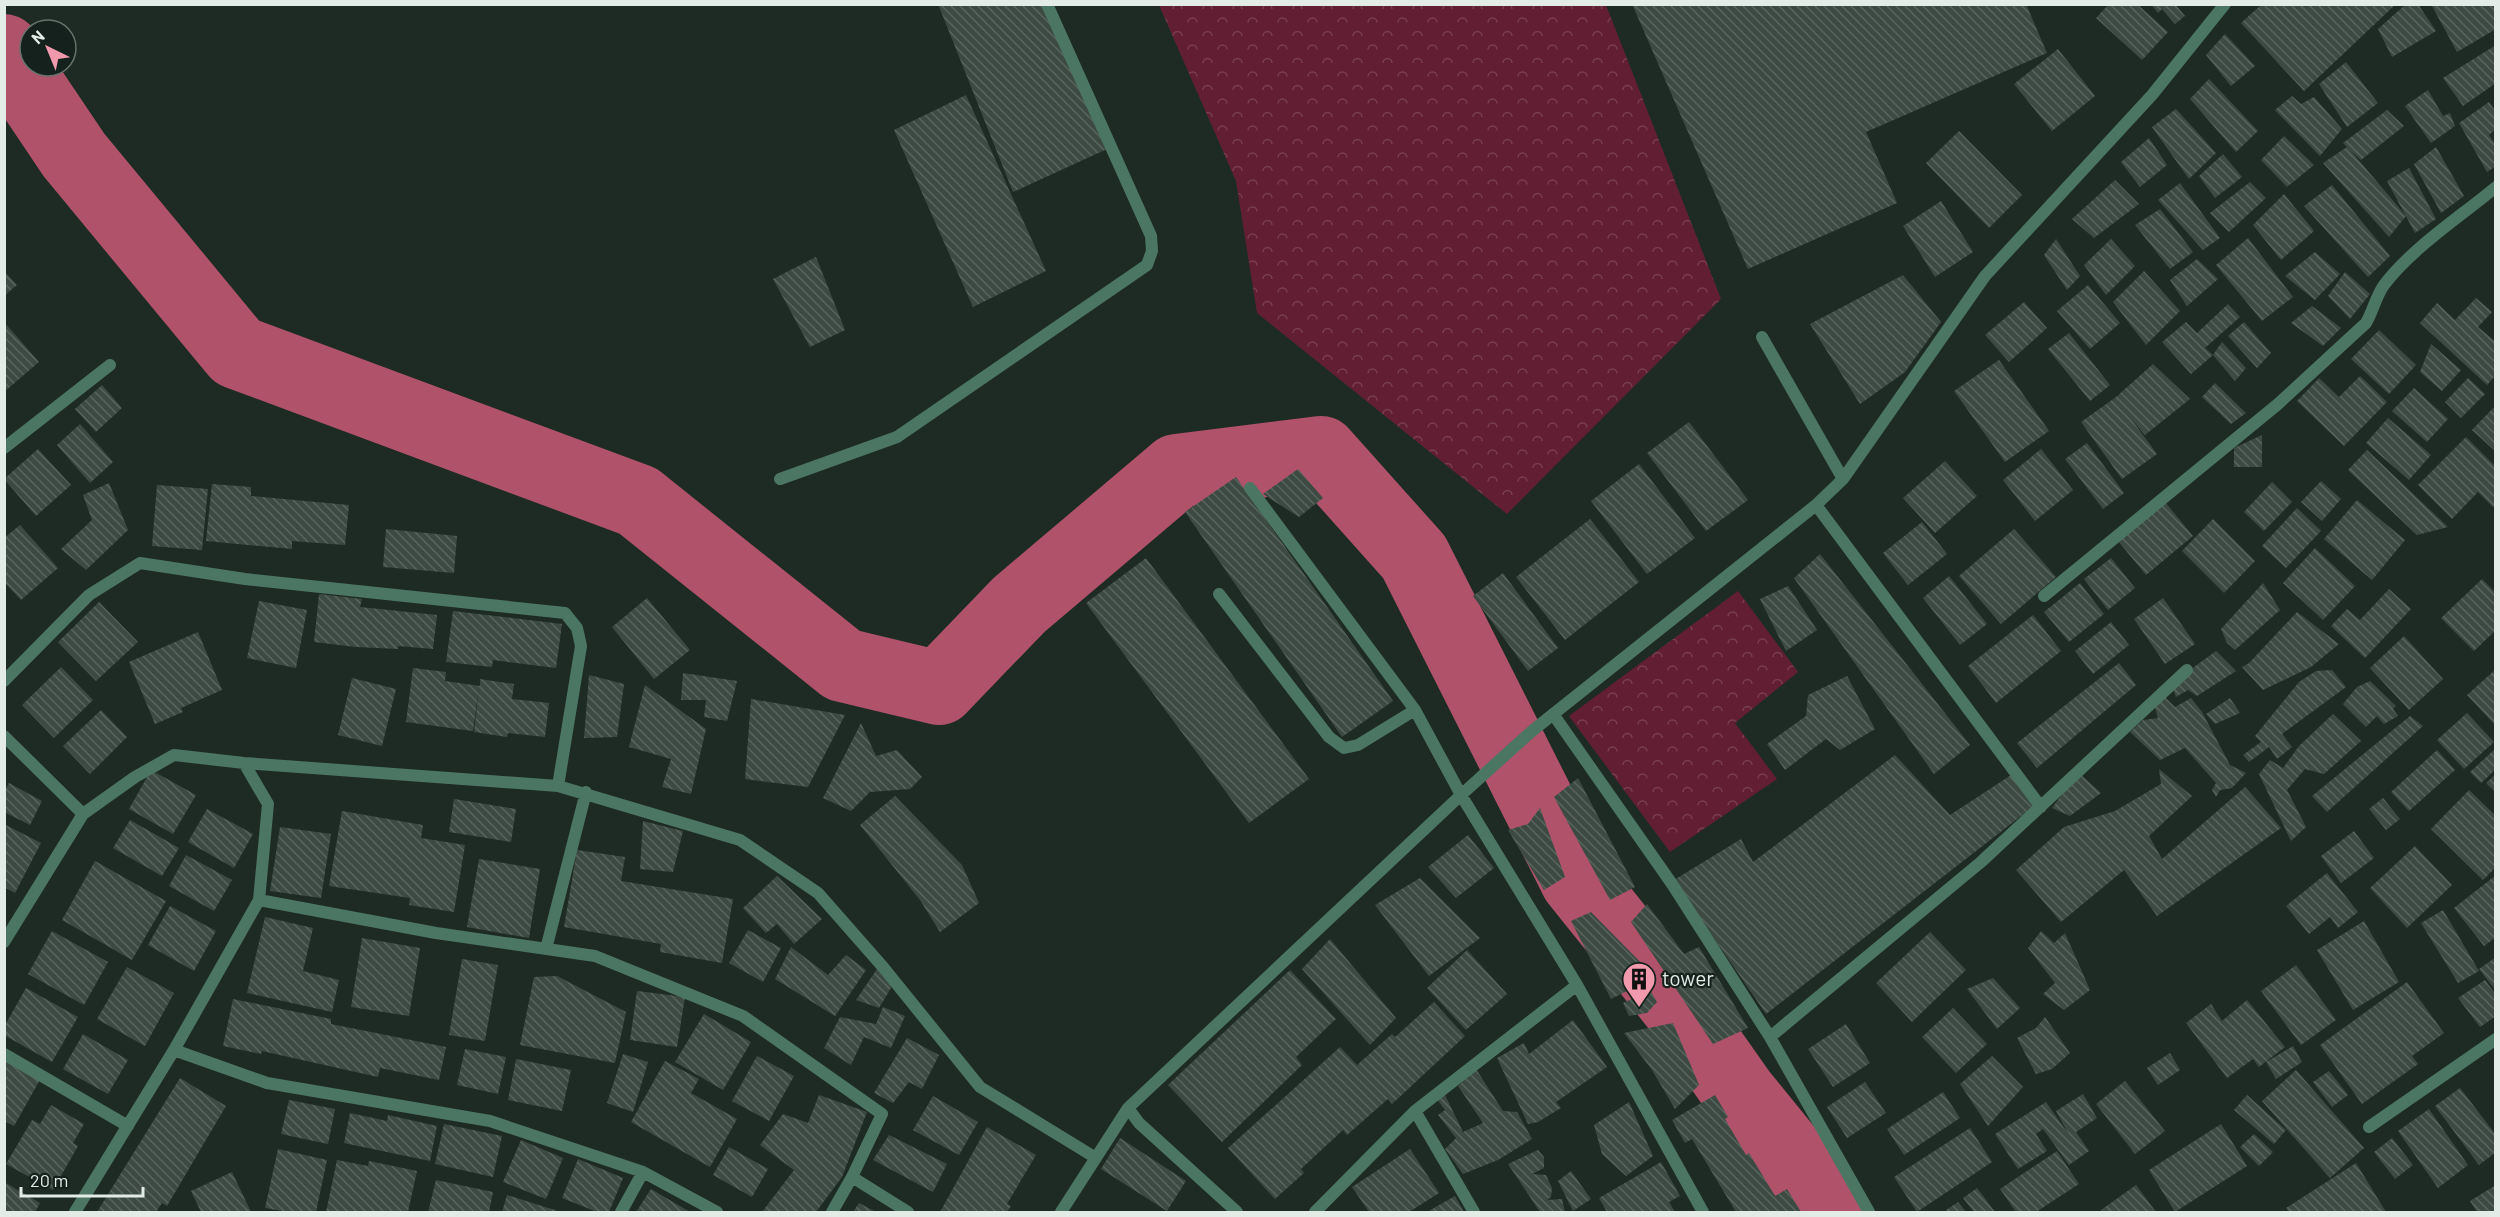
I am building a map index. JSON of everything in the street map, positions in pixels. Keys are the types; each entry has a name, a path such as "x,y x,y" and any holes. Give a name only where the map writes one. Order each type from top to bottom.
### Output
{"street":[{"path":"780,478 897,437 1147,265 1152,251 1152,236 1047,4"},
{"path":"1061,1212 1128,1108 1461,795 1532,731 1816,505 1842,480 1985,276 2152,95 2225,4"},
{"path":"2044,596 2278,404 2366,323 2375,307 2381,288 2396,270 2496,187"},
{"path":"1762,338 1842,480"},
{"path":"4,448 110,365"},
{"path":"1250,488 1415,710 1461,795 1576,985 1703,1212"},
{"path":"1816,505 2041,807"},
{"path":"4,681 89,595 140,563 245,579 565,613 577,628 581,646 558,786"},
{"path":"1219,594 1329,737 1344,748 1358,745 1415,710"},
{"path":"1770,1037 1981,862 2187,670"},
{"path":"1553,714 1672,884 1770,1037 1869,1212"},
{"path":"4,736 83,814"},
{"path":"4,942 83,814 135,777 174,755 244,763 558,786 586,792 740,840 818,893 883,967 980,1087 1096,1158"},
{"path":"75,1212 174,1050 260,900 268,804 244,763"},
{"path":"546,949 586,792"},
{"path":"260,900 436,933 595,956 742,1016 882,1114 852,1177 832,1212"},
{"path":"1315,1212 1415,1111 1576,985"},
{"path":"2368,1127 2496,1039"},
{"path":"174,1050 267,1083 490,1121 643,1172 717,1212"},
{"path":"4,1054 128,1126"},
{"path":"1128,1108 1139,1123 1237,1212"},
{"path":"1415,1111 1474,1212"},
{"path":"621,1212 643,1172"},
{"path":"852,1177 908,1212"}],"green space":[{"path":"1159,5 1606,5 1721,299 1507,514 1257,313 1236,181"},
{"path":"1738,591 1798,672 1735,723 1777,779 1670,852 1569,716"}],"building":[{"path":"938,4 1041,4 1107,149 1013,192"},
{"path":"1632,4 2026,4 2047,53 1866,132 1897,203 1748,269"},
{"path":"2109,4 2137,4 2168,32 2142,60 2096,18"},
{"path":"2151,4 2175,4 2185,16 2175,24 2162,9 2158,13"},
{"path":"2262,4 2303,4 2306,7 2309,4 2396,4 2304,91 2241,23"},
{"path":"2406,4 2418,4 2436,31 2392,57 2378,29"},
{"path":"2431,4 2496,4 2496,29 2457,52"},
{"path":"2225,34 2255,66 2231,86 2206,55"},
{"path":"2496,45 2496,83 2463,106 2443,78"},
{"path":"2058,49 2095,96 2052,131 2014,84"},
{"path":"2346,62 2378,103 2347,127 2319,84"},
{"path":"2209,79 2258,131 2236,152 2190,99"},
{"path":"2428,90 2443,116 2450,113 2455,126 2431,143 2405,106"},
{"path":"966,95 1046,271 973,307 894,130"},
{"path":"2292,96 2301,104 2314,97 2342,129 2320,156 2275,110"},
{"path":"2489,102 2496,112 2496,129 2489,135 2496,145 2496,166 2487,172 2459,123"},
{"path":"2176,109 2216,153 2189,179 2152,127"},
{"path":"2387,110 2404,126 2361,160 2351,151 2406,216 2389,237 2323,163 2347,147 2343,143"},
{"path":"1959,131 2022,195 1989,228 1926,163"},
{"path":"2284,136 2314,165 2287,187 2261,160"},
{"path":"2149,138 2167,165 2140,187 2121,162"},
{"path":"2436,147 2464,196 2441,213 2414,164"},
{"path":"2223,154 2242,177 2215,198 2199,176"},
{"path":"2409,168 2436,219 2415,233 2387,181"},
{"path":"2115,180 2139,204 2094,238 2072,219"},
{"path":"2250,182 2266,198 2229,232 2210,213"},
{"path":"2180,183 2220,238 2203,250 2158,200"},
{"path":"2332,185 2390,256 2368,277 2304,206"},
{"path":"2284,194 2314,231 2281,260 2253,225"},
{"path":"1941,201 1973,252 1935,277 1903,226"},
{"path":"2160,209 2193,252 2170,269 2135,225"},
{"path":"2248,238 2293,297 2262,321 2216,265"},
{"path":"2056,239 2080,276 2067,290 2044,255"},
{"path":"2111,239 2135,266 2106,295 2084,265"},
{"path":"2315,252 2340,274 2315,300 2285,276"},
{"path":"816,257 845,330 810,347 773,279"},
{"path":"2197,259 2218,279 2187,306 2170,280"},
{"path":"4,271 17,285 4,296"},
{"path":"2144,271 2180,311 2146,345 2113,302"},
{"path":"2345,272 2370,294 2350,319 2328,296"},
{"path":"1903,275 1941,322 1905,372 1860,404 1810,324"},
{"path":"2088,285 2120,323 2090,349 2057,311"},
{"path":"2476,298 2492,312 2478,327 2496,342 2496,375 2487,385 2420,323 2437,303 2455,320"},
{"path":"2024,302 2047,328 2009,362 1985,335"},
{"path":"2228,304 2240,317 2205,348 2213,355 2191,374 2162,342 2186,322 2197,333"},
{"path":"2312,306 2341,328 2323,346 2291,323"},
{"path":"4,322 39,362 4,392"},
{"path":"2244,322 2271,353 2257,368 2228,336"},
{"path":"2379,330 2416,365 2389,394 2351,359"},
{"path":"2069,333 2110,385 2090,401 2048,349"},
{"path":"2222,342 2246,368 2235,381 2213,355"},
{"path":"2431,344 2461,370 2442,391 2420,372"},
{"path":"1999,360 2049,431 2005,462 1954,391"},
{"path":"2153,364 2190,399 2145,435 2129,416 2157,454 2122,479 2081,422 2116,397"},
{"path":"2360,376 2387,402 2344,446 2297,401 2319,378 2339,397"},
{"path":"2468,378 2485,394 2461,418 2445,402"},
{"path":"2215,383 2246,413 2231,424 2202,397"},
{"path":"102,385 122,408 96,432 75,409"},
{"path":"2414,388 2448,419 2427,442 2392,411"},
{"path":"2496,405 2496,452 2472,430"},
{"path":"2388,418 2431,455 2409,480 2366,443"},
{"path":"1689,422 1748,500 1706,531 1647,453"},
{"path":"80,424 113,462 90,483 57,445"},
{"path":"2262,435 2262,467 2234,467 2234,448"},
{"path":"2466,437 2496,467 2496,504 2493,507 2478,492 2452,519 2418,485"},
{"path":"2087,443 2124,493 2103,509 2065,459"},
{"path":"38,449 71,485 36,516 4,479"},
{"path":"2041,449 2073,490 2035,521 2003,480"},
{"path":"2367,450 2448,527 2417,535 2348,470"},
{"path":"1945,461 1977,496 1935,533 1903,498"},
{"path":"1639,464 1695,538 1647,574 1591,501"},
{"path":"1298,469 1323,498 1299,517 1263,494"},
{"path":"1236,477 1393,701 1342,737 1185,512"},
{"path":"2321,481 2341,499 2322,521 2301,502"},
{"path":"2272,482 2292,502 2264,531 2244,512"},
{"path":"109,483 128,530 86,570 61,549 92,520 83,495"},
{"path":"212,484 251,487 251,496 349,505 345,545 292,541 292,549 206,541"},
{"path":"157,485 208,489 202,550 152,546"},
{"path":"2357,500 2405,540 2372,580 2324,539"},
{"path":"2165,502 2193,536 2146,575 2118,541"},
{"path":"2297,508 2321,531 2286,568 2262,546"},
{"path":"1590,519 1639,582 1565,640 1516,577"},
{"path":"2213,519 2255,561 2224,593 2182,551"},
{"path":"1922,522 1947,554 1908,585 1883,553"},
{"path":"20,525 58,568 21,600 4,582 4,538"},
{"path":"386,529 457,536 454,573 383,567"},
{"path":"2014,529 2056,577 2001,624 1959,576"},
{"path":"2315,548 2355,586 2323,620 2283,583"},
{"path":"1820,554 1970,745 1934,774 1794,578"},
{"path":"1146,558 1309,779 1249,823 1086,603"},
{"path":"2111,558 2135,588 2108,610 2084,579"},
{"path":"1503,573 1558,648 1528,671 1473,596"},
{"path":"1949,576 1987,624 1960,645 1923,598"},
{"path":"2482,579 2496,593 2496,630 2474,651 2441,618"},
{"path":"2080,583 2104,614 2069,642 2044,612"},
{"path":"2263,583 2280,610 2235,650 2227,643 2221,629"},
{"path":"1788,586 1817,630 1786,651 1760,599"},
{"path":"2389,589 2411,609 2365,658 2331,626 2347,609 2360,620"},
{"path":"319,594 362,599 360,607 437,615 433,649 398,646 398,649 356,647 314,642"},
{"path":"647,598 690,650 654,679 612,627"},
{"path":"2163,598 2195,644 2165,664 2134,619"},
{"path":"259,601 307,610 296,668 247,658"},
{"path":"99,602 138,642 96,681 58,642"},
{"path":"453,611 562,624 556,668 493,660 492,667 446,662"},
{"path":"2297,612 2339,644 2311,667 2263,690 2242,667 2249,663"},
{"path":"2033,615 2061,651 1996,703 1968,666"},
{"path":"2111,622 2129,645 2093,674 2075,651"},
{"path":"198,632 222,690 181,708 183,712 155,724 129,662"},
{"path":"2404,636 2443,679 2409,710 2370,668"},
{"path":"2216,651 2236,671 2197,696 2188,690 2176,697 2173,689 2194,667"},
{"path":"2119,663 2136,685 2037,768 2017,743"},
{"path":"61,667 93,700 54,738 22,705"},
{"path":"413,668 446,672 445,681 480,686 480,679 514,684 512,699 549,703 545,737 508,733 507,737 474,732 479,688 473,731 406,722"},
{"path":"2496,669 2496,726 2467,695"},
{"path":"2332,670 2346,687 2282,734 2292,747 2277,759 2269,747 2249,762 2243,755 2261,742 2255,736 2299,682 2316,671"},
{"path":"683,673 737,681 727,721 704,717 706,700 681,700"},
{"path":"589,675 624,684 617,737 584,738"},
{"path":"1847,676 1875,729 1840,750 1826,739 1785,770 1767,744 1806,716 1808,695"},
{"path":"352,678 396,689 382,746 338,735"},
{"path":"2370,681 2396,706 2393,709 2398,716 2384,724 2377,716 2366,727 2343,704 2357,687"},
{"path":"645,685 706,729 691,794 662,787 671,759 629,747"},
{"path":"2165,697 2175,707 2191,698 2202,712 2230,765 2246,773 2232,788 2220,790 2216,797 2212,790 2216,783 2185,748 2160,760 2130,732 2143,720 2158,718 2154,705"},
{"path":"2230,698 2240,713 2215,724 2206,714"},
{"path":"751,699 845,715 808,787 745,779"},
{"path":"101,710 127,737 90,774 63,746"},
{"path":"2467,713 2494,742 2464,769 2437,740"},
{"path":"2333,714 2361,741 2324,774 2305,769 2287,790 2306,827 2291,841 2259,774 2270,760 2283,768 2299,746"},
{"path":"2410,716 2423,726 2327,812 2312,796"},
{"path":"861,723 876,756 897,750 922,777 910,789 870,792 851,811 823,798"},
{"path":"2496,748 2496,769 2481,783 2470,772"},
{"path":"2437,750 2455,770 2409,811 2391,792"},
{"path":"1895,755 1950,815 2011,775 2034,806 1766,1014 1674,880 1741,839 1753,862"},
{"path":"2159,769 2192,796 2149,836 2162,859 2245,787 2281,828 2157,916 2124,870 2061,922 2016,870 2064,827 2115,811 2161,784"},
{"path":"151,770 196,795 173,834 129,809"},
{"path":"2078,772 2101,793 2070,816 2052,808"},
{"path":"2496,774 2496,793 2486,783"},
{"path":"1578,778 1635,887 1610,900 1554,797"},
{"path":"9,783 42,801 30,825 4,812 4,791"},
{"path":"2469,790 2496,816 2496,867 2483,880 2431,829"},
{"path":"895,796 962,865 979,903 940,932 920,900 860,825"},
{"path":"2383,798 2400,819 2386,830 2369,809"},
{"path":"454,799 516,809 511,842 449,832"},
{"path":"1540,808 1565,877 1544,890 1508,830 1528,824"},
{"path":"207,809 253,834 234,868 188,842"},
{"path":"342,811 423,825 421,838 465,845 454,912 409,905 410,898 329,886"},
{"path":"130,820 179,848 162,876 113,848"},
{"path":"643,821 683,831 673,872 640,869"},
{"path":"4,824 41,843 15,893 4,887"},
{"path":"280,827 331,834 321,898 270,891"},
{"path":"2354,831 2374,858 2341,883 2321,856"},
{"path":"1468,835 1494,868 1456,898 1428,867"},
{"path":"2415,846 2452,885 2407,928 2370,888"},
{"path":"577,850 625,857 621,881 733,899 722,963 660,952 661,944 564,927"},
{"path":"186,855 232,880 214,911 169,886"},
{"path":"479,859 540,869 529,938 467,927"},
{"path":"95,861 166,901 132,960 62,920"},
{"path":"2327,873 2358,912 2338,928 2330,917 2309,934 2286,906"},
{"path":"2496,875 2496,937 2484,946 2454,908"},
{"path":"777,876 822,919 794,944 777,924 766,933 743,908"},
{"path":"1420,878 1480,938 1429,976 1375,905"},
{"path":"1647,904 1684,954 1699,947 1748,1028 1713,1044 1631,922"},
{"path":"170,906 216,931 194,971 148,945"},
{"path":"2443,910 2479,971 2458,983 2421,923"},
{"path":"1591,912 1655,977 1611,999 1571,921"},
{"path":"265,917 313,928 303,971 339,980 332,1012 247,993"},
{"path":"2364,921 2399,982 2353,1010 2317,950"},
{"path":"748,930 781,948 763,982 729,963"},
{"path":"52,931 108,962 84,1005 28,974"},
{"path":"2041,931 2054,943 2065,933 2090,990 2064,1010 2043,994 2055,983 2028,948"},
{"path":"1930,932 1966,970 1912,1022 1876,983"},
{"path":"362,938 420,948 409,1016 351,1007"},
{"path":"1330,939 1396,1018 1370,1045 1302,969"},
{"path":"791,947 828,975 846,955 866,970 835,1016 775,979"},
{"path":"1467,950 1507,994 1466,1030 1427,988"},
{"path":"2496,957 2496,991 2479,969"},
{"path":"462,959 498,965 485,1041 449,1035"},
{"path":"2296,965 2336,1020 2301,1045 2261,991"},
{"path":"127,967 174,993 145,1046 97,1019"},
{"path":"877,969 894,983 879,1008 856,1000"},
{"path":"1290,970 1336,1019 1296,1057 1302,1065 1222,1142 1168,1085"},
{"path":"557,976 626,1012 615,1063 520,1045 534,977"},
{"path":"1993,978 2020,1008 1997,1029 1967,989"},
{"path":"2485,980 2496,995 2496,1016 2480,1027 2458,998"},
{"path":"2407,982 2444,1033 2412,1056 2418,1064 2362,1104 2320,1045"},
{"path":"26,988 78,1017 52,1062 4,1035 4,1027"},
{"name":"tower","path":"1650,990 1657,1002 1647,1013 1629,1016 1623,1003"},
{"path":"637,991 685,997 677,1047 630,1040"},
{"path":"233,999 331,1019 331,1024 446,1047 439,1080 380,1068 378,1077 262,1051 261,1054 223,1046"},
{"path":"2247,1000 2285,1047 2259,1067 2253,1059 2227,1078 2186,1023 2211,1004 2222,1021"},
{"path":"1434,1002 1465,1036 1392,1104 1388,1099 1347,1135 1343,1130 1301,1169 1304,1173 1275,1199 1228,1148 1340,1047 1357,1065 1392,1034 1395,1037"},
{"path":"883,1007 905,1016 891,1048 864,1037 851,1065 824,1048 840,1017 876,1024"},
{"path":"1953,1008 1987,1044 1956,1073 1922,1037"},
{"path":"704,1014 751,1042 723,1090 675,1062"},
{"path":"2045,1017 2070,1053 2052,1069 2036,1074 2017,1038 2036,1028"},
{"path":"1573,1020 1607,1067 1556,1102 1561,1108 1538,1122 1528,1124 1497,1058 1524,1043 1529,1054"},
{"path":"1673,1023 1699,1085 1675,1109 1652,1070 1624,1033"},
{"path":"1846,1024 1870,1063 1833,1087 1808,1049"},
{"path":"83,1034 128,1060 108,1094 63,1069"},
{"path":"907,1038 939,1055 922,1089 909,1082 893,1103 874,1093"},
{"path":"2293,1046 2302,1062 2276,1079 2266,1062"},
{"path":"465,1049 506,1057 498,1094 457,1085"},
{"path":"2170,1053 2180,1070 2158,1085 2147,1068"},
{"path":"623,1054 648,1062 633,1112 607,1103"},
{"path":"757,1056 794,1076 769,1121 732,1101"},
{"path":"1992,1056 2023,1087 1988,1126 1960,1084"},
{"path":"4,1058 41,1078 14,1126 4,1121"},
{"path":"516,1059 571,1070 562,1111 508,1100"},
{"path":"665,1061 699,1079 691,1093 737,1119 710,1167 631,1122"},
{"path":"1476,1069 1503,1111 1517,1112 1532,1139 1498,1160 1463,1174 1445,1149 1456,1138 1438,1115 1445,1110 1436,1098 1444,1093 1463,1132 1483,1123 1458,1086"},
{"path":"2296,1070 2364,1148 2330,1178 2262,1101"},
{"path":"2329,1071 2348,1095 2332,1107 2313,1082"},
{"path":"180,1078 226,1106 167,1206 162,1203 156,1212 97,1212"},
{"path":"2125,1081 2165,1131 2135,1154 2096,1104"},
{"path":"1865,1082 1886,1113 1847,1138 1827,1107"},
{"path":"2460,1088 2496,1135 2496,1152 2479,1165 2435,1106"},
{"path":"1943,1092 1960,1118 1904,1155 1887,1129"},
{"path":"2083,1094 2097,1118 2076,1132 2089,1151 2069,1165 2043,1129 2036,1134 2047,1151 2018,1169 1995,1134 2046,1102 2069,1135 2056,1111"},
{"path":"819,1095 867,1112 842,1177 816,1212 762,1212 794,1170 760,1145 783,1114 808,1123"},
{"path":"1715,1095 1728,1117 1725,1119 1746,1155 1749,1153 1775,1196 1787,1189 1801,1212 1736,1212 1692,1139 1685,1143 1672,1120"},
{"path":"2247,1095 2286,1130 2274,1144 2234,1110"},
{"path":"933,1096 978,1122 959,1155 913,1130"},
{"path":"289,1100 335,1109 328,1144 281,1134"},
{"path":"1629,1102 1653,1156 1626,1176 1602,1154 1594,1125"},
{"path":"51,1105 84,1124 73,1143 78,1146 53,1190 6,1164 32,1120 40,1124"},
{"path":"2429,1109 2468,1165 2438,1188 2398,1131"},
{"path":"350,1113 387,1121 388,1115 437,1126 430,1161 344,1143"},
{"path":"444,1124 502,1136 493,1177 435,1164"},
{"path":"2221,1124 2247,1166 2175,1212 2149,1170"},
{"path":"987,1127 1036,1155 1007,1204 1011,1206 1007,1212 940,1212"},
{"path":"1970,1128 1992,1162 1917,1212 1894,1177"},
{"path":"2254,1134 2273,1152 2259,1166 2240,1147"},
{"path":"889,1135 947,1164 933,1192 873,1160"},
{"path":"1120,1138 1186,1181 1167,1211 1101,1169"},
{"path":"2392,1138 2413,1165 2395,1179 2374,1152"},
{"path":"521,1140 563,1158 546,1199 503,1182"},
{"path":"729,1147 768,1169 752,1197 713,1175"},
{"path":"278,1149 327,1160 316,1212 288,1212 265,1208"},
{"path":"1410,1149 1439,1193 1409,1212 1369,1212 1352,1187"},
{"path":"1538,1150 1544,1157 1544,1168 1532,1174 1546,1175 1552,1188 1551,1197 1547,1200 1562,1199 1565,1212 1540,1212 1508,1164"},
{"path":"2057,1151 2079,1184 2036,1212 2016,1212 2000,1189"},
{"path":"578,1159 623,1178 609,1212 597,1212 562,1198"},
{"path":"337,1160 368,1166 369,1161 417,1171 408,1212 326,1212"},
{"path":"1661,1162 1680,1196 1669,1202 1675,1212 1607,1212 1599,1198"},
{"path":"2356,1163 2386,1212 2289,1212 2286,1208"},
{"path":"1571,1171 1591,1199 1573,1211 1558,1181"},
{"path":"232,1172 251,1212 201,1212 191,1191"},
{"path":"436,1180 493,1192 489,1212 428,1212"},
{"path":"4,1182 40,1203 35,1212 4,1212"},
{"path":"2136,1185 2156,1212 2103,1212 2101,1210"},
{"path":"2496,1185 2496,1212 2477,1212 2470,1201"},
{"path":"1977,1188 1995,1212 1974,1212 1963,1198"},
{"path":"651,1189 690,1212 636,1212"},
{"path":"507,1195 561,1212 502,1212"},
{"path":"1455,1196 1464,1212 1427,1212"},
{"path":"1958,1202 1966,1212 1946,1210"},
{"path":"859,1203 876,1212 853,1212"}],"waterway":[{"path":"4,51 74,155 237,352 638,501 843,665 939,688 1019,605 1177,471 1321,453 1414,557 1577,880 1678,1006 1740,1094 1810,1180 1825,1212"}],"place":[{"name":"tower","path":"1639,1008"}]}
